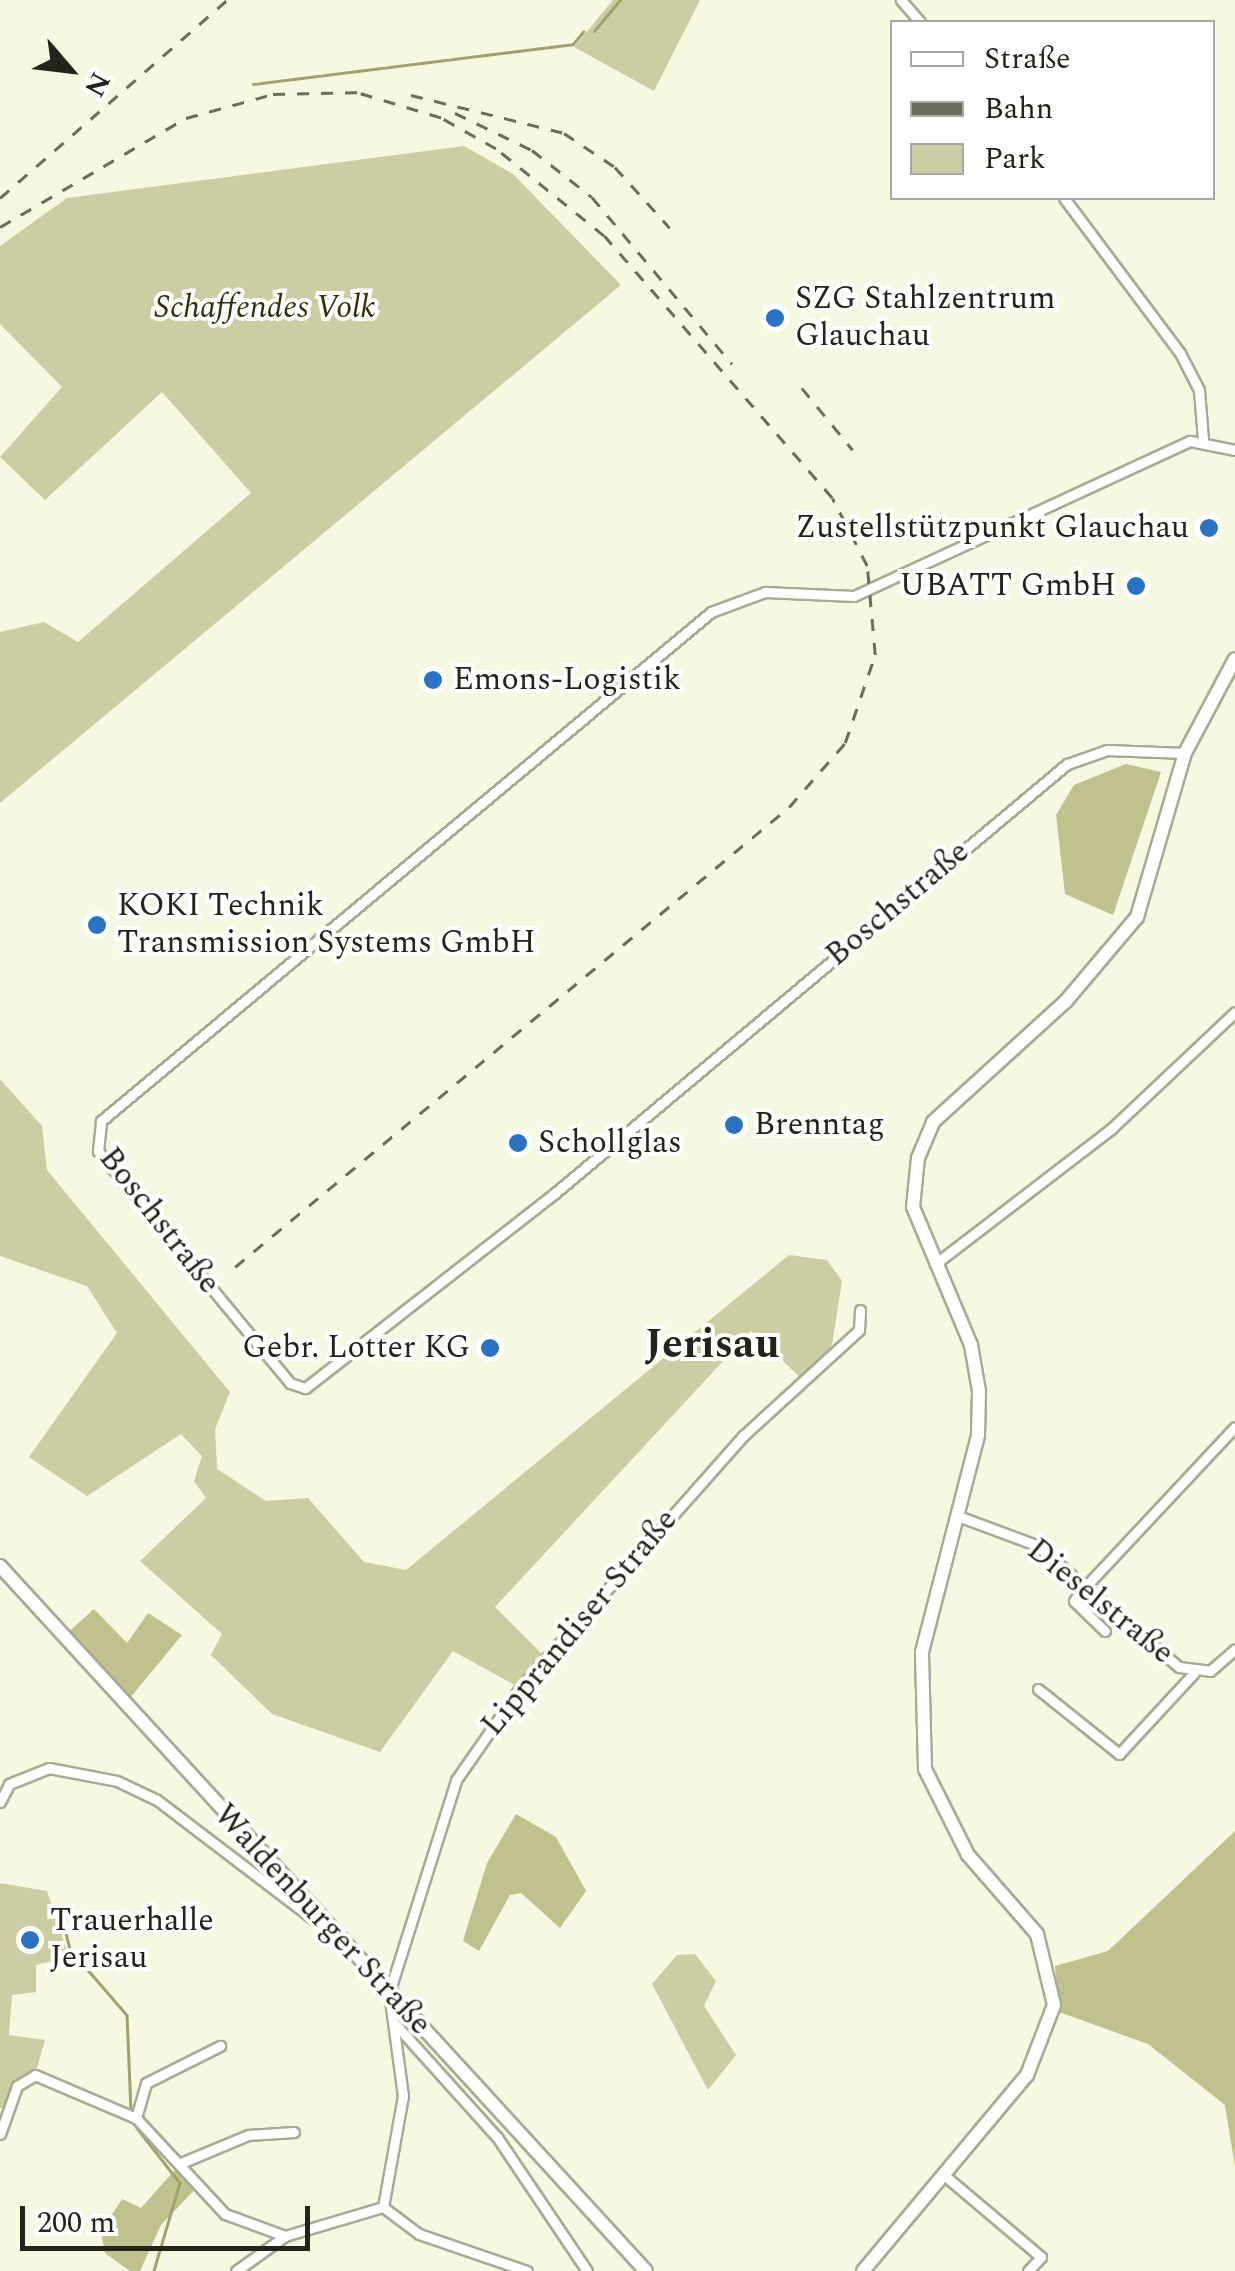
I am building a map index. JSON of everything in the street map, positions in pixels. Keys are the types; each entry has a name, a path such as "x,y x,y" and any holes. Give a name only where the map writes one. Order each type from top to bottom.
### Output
{"street":[{"path":"901,0 918,20"},
{"path":"1065,200 1180,353 1199,390 1203,440 1235,450"},
{"name":"Boschstraße","path":"1185,753 1107,750 1067,764 554,1194 305,1388 290,1383 98,1150 101,1122 711,612 765,592 854,596 1094,480 1203,440"},
{"path":"863,2271 1027,2075 1054,2006 1037,1934 968,1855 924,1769 922,1652 958,1516 979,1391 972,1346 913,1207 933,1122 1112,954 1156,866 1185,753 1235,659"},
{"path":"934,1264 1111,1129 1235,1012"},
{"name":"Lipprandiser Straße","path":"389,1993 432,1841 476,1748 685,1498 859,1330 860,1310"},
{"path":"1105,1630 1074,1600 1235,1427"},
{"name":"Dieselstraße","path":"958,1516 1036,1546 1194,1672 1235,1649"},
{"name":"Waldenburger Straße","path":"0,1566 646,2271"},
{"path":"1038,1689 1120,1754 1194,1672"},
{"path":"0,1802 5,1781 49,1768 117,1781 157,1800 336,1935"},
{"path":"383,2207 402,2096 396,2024 389,1993"},
{"path":"396,2024 497,2137 587,2271"},
{"path":"136,2118 146,2084 220,2046"},
{"path":"0,2134 4,2109 27,2077 136,2118 225,2214 286,2236"},
{"path":"181,2163 248,2135 294,2132"},
{"path":"944,2175 1041,2257 1028,2271"},
{"path":"236,2271 286,2236 383,2207"},
{"path":"383,2207 419,2234 528,2271"}],"green space":[{"path":"613,0 700,0 654,91 574,47"},
{"name":"Schaffendes Volk","path":"464,146 513,174 621,285 0,803 0,632 44,622 78,642 251,493 162,392 45,500 0,457 62,387 0,324 0,246 67,198"},
{"path":"1126,764 1161,772 1113,915 1065,894 1056,815 1074,785"},
{"path":"0,1079 42,1126 47,1170 230,1392 215,1429 217,1469 266,1501 308,1498 364,1562 406,1570 789,1255 827,1260 842,1281 832,1345 804,1381 751,1331 495,1607 546,1658 520,1688 453,1651 380,1752 272,1714 211,1655 222,1634 140,1561 206,1498 194,1481 202,1456 181,1434 87,1496 29,1457 117,1333 87,1286 0,1256"},
{"path":"94,1609 127,1643 148,1613 182,1635 125,1704 64,1636"},
{"path":"516,1814 556,1837 586,1891 560,1928 521,1893 510,1895 479,1951 463,1941 487,1863"},
{"path":"1235,1831 1235,2167 1225,2105 1148,2044 1059,2012 1055,1966 1108,1951"},
{"path":"0,1883 47,1891 69,1957 36,1965 36,1992 12,1995 9,2035 45,2040 35,2075 7,2110 0,2108"},
{"path":"695,1954 716,1981 704,2006 736,2055 708,2090 652,1984 677,1955"},
{"path":"181,2163 199,2185 161,2225 140,2271 130,2271 105,2253 101,2232 122,2199 141,2208"}],"waterway":[{"path":"594,31 620,0"},
{"path":"253,84 573,44 583,32"},
{"path":"60,1909 70,1949 127,2015 131,2111"},
{"path":"137,2128 180,2183 154,2271"}],"railway":[{"path":"0,198 227,0"},
{"path":"235,1267 789,807 845,743 875,655 867,566 832,498 604,236 496,149 441,118 355,92"},
{"path":"0,227 186,118 273,94 367,92"},
{"path":"411,95 564,133 615,167 670,228"},
{"path":"455,113 532,150 592,197 732,364"},
{"path":"802,388 853,450"}],"place":[{"name":"SZG Stahlzentrum Glauchau","path":"775,318"},
{"name":"Zustellstützpunkt Glauchau","path":"1209,528"},
{"name":"UBATT GmbH","path":"1136,586"},
{"name":"Emons-Logistik","path":"433,680"},
{"name":"KOKI Technik Transmission Systems GmbH","path":"97,925"},
{"name":"Brenntag","path":"734,1125"},
{"name":"Schollglas","path":"518,1143"},
{"name":"Gebr. Lotter KG","path":"490,1348"},
{"name":"Trauerhalle Jerisau","path":"30,1940"}],"district":[{"name":"Jerisau","path":"712,1345"}]}
